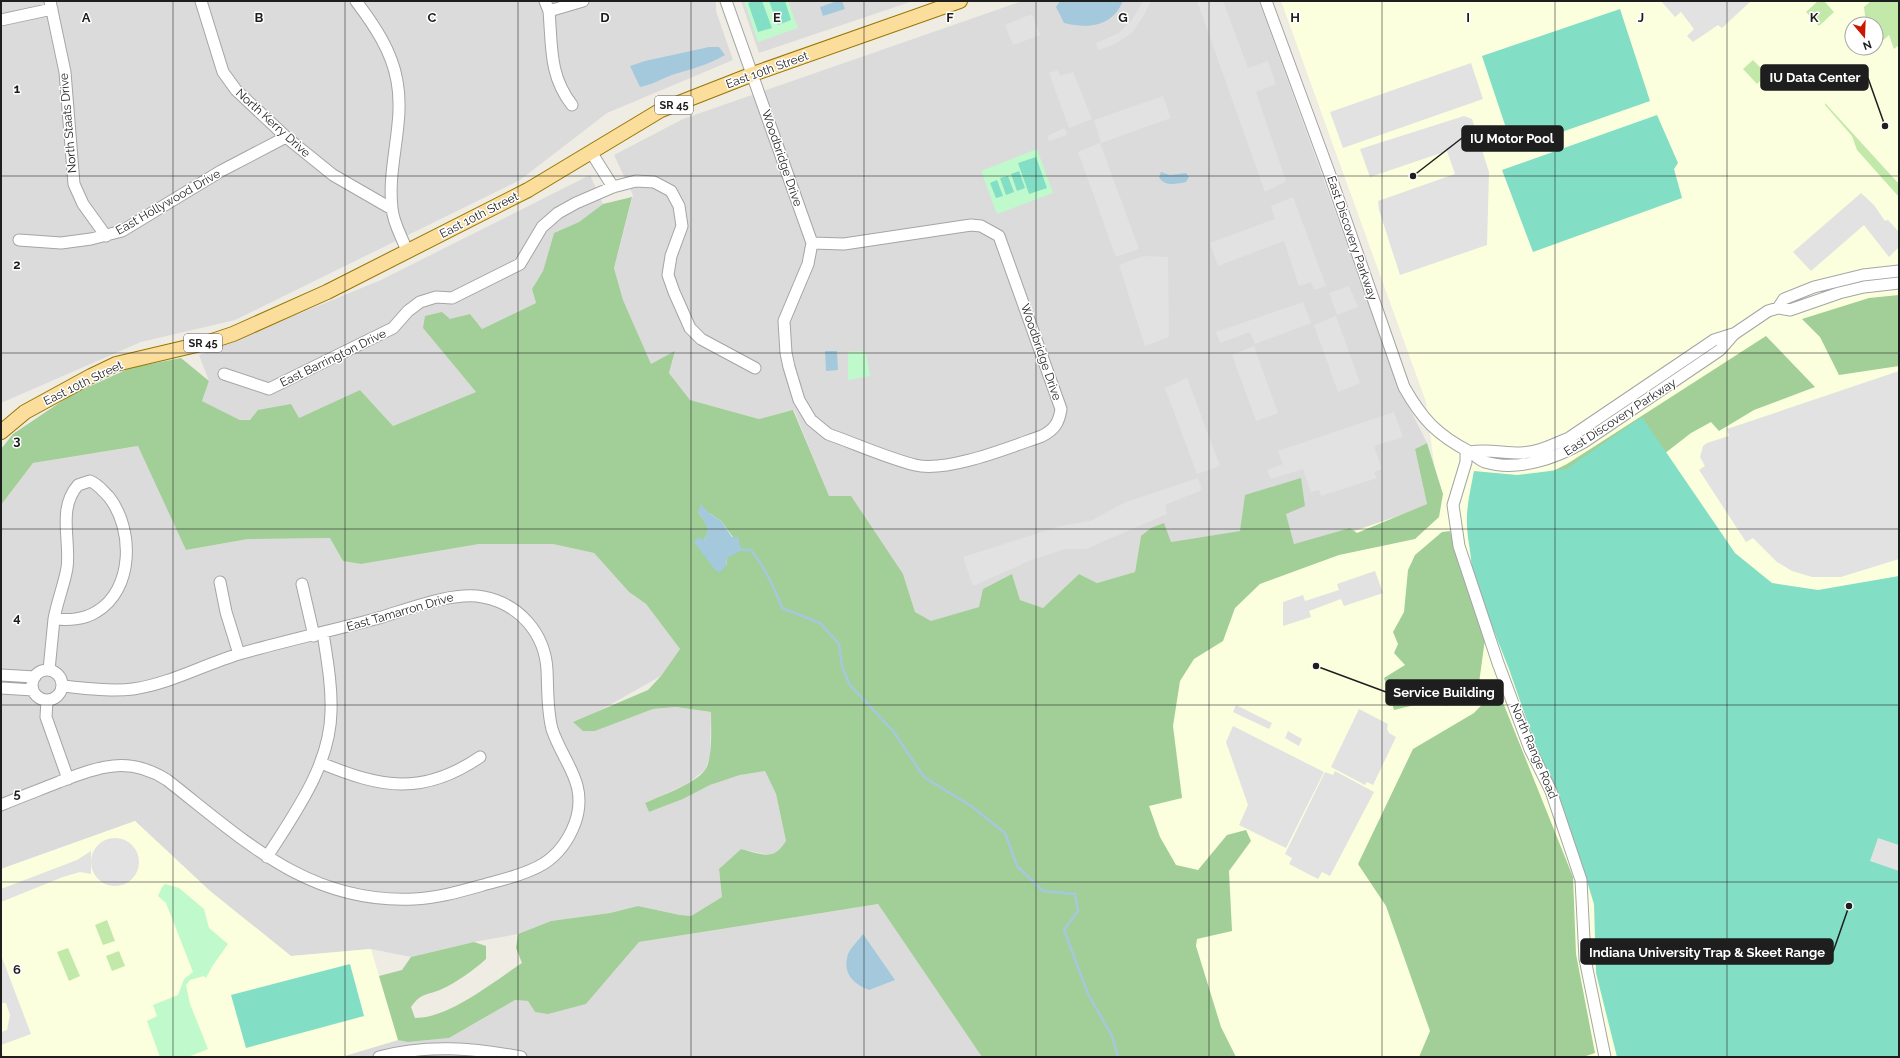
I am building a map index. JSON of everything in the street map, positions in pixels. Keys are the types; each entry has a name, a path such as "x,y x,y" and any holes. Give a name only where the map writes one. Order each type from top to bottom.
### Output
{"main road":[{"name":"East 10th Street","path":"1,432 25,412 116,364 203,344 233,334 327,292 528,190 660,110 752,74 960,1"}],"street":[{"name":"North Kerry Drive","path":"201,1 219,61 227,80 286,137 346,184 392,209"},
{"path":"356,1 376,30 386,48 397,80 399,110 392,176 392,209 395,222 407,251"},
{"path":"572,105 562,92 554,73 547,6 583,1"},
{"name":"Woodbridge Drive","path":"726,1 812,243 808,264 784,321 788,360 796,392 806,413 816,426 828,434 916,465 933,466 967,461 1042,436 1050,432 1060,421 1062,409 999,236 981,226 971,225 844,244 812,243"},
{"name":"East Discovery Parkway","path":"1266,1 1330,175 1404,387 1420,415 1435,430 1468,451 1485,450 1522,453 1545,448 1569,438 1714,340 1734,334 1768,311 1778,308 1790,310 1839,293 1864,287 1899,283"},
{"path":"1,20 51,5"},
{"name":"North Staats Drive","path":"51,5 65,72 74,184 83,204 106,236"},
{"name":"East Hollywood Drive","path":"19,240 61,243 106,236 122,231 221,171 286,137"},
{"path":"591,152 613,187"},
{"name":"East Barrington Drive","path":"224,374 269,389 393,328 408,311 420,302 436,297 452,298 520,264 542,227 558,213 576,203 613,187 636,181 654,182 671,191 679,206 682,226 671,256 668,275 690,328 701,339 755,368"},
{"name":"East Discovery Parkway","path":"1778,308 1784,299 1814,287 1863,276 1899,271"},
{"name":"North Range Road","path":"1468,451 1453,505 1458,543 1498,663 1530,749 1551,791 1581,880 1586,959 1605,1057"},
{"path":"49,670 54,619 67,567 65,522 69,503 78,485 90,481 99,486 112,501 122,521 126,544 122,579 119,588 110,601 96,612 77,619 54,619"},
{"path":"220,582 226,612 240,654"},
{"path":"266,858 299,806 321,763 327,742 331,713 330,682 319,634 302,584"},
{"name":"East Tamarron Drive","path":"1,805 109,765 130,765 149,770 167,780 266,858 311,881 343,892 384,898 431,897 518,876 540,867 555,856 563,846 577,816 578,797 575,777 558,742 550,721 547,665 543,647 534,629 513,608 488,597 468,595 456,596 240,654 155,684 136,688 112,690 62,686"},
{"path":"49,670 59,676 62,686 59,695 47,700 38,697 33,690 35,677 39,672 49,670"},
{"path":"1,675 35,677"},
{"path":"1,688 33,690"},
{"path":"47,700 46,717 68,779"},
{"path":"321,763 362,779 385,783 407,784 446,776 469,765 480,757"},
{"path":"379,1057 413,1050 440,1049 470,1049 521,1057"}],"shaded area":[{"path":"1,1 716,1 716,11 733,60 607,113 520,180 235,320 141,342 1,403"},
{"path":"741,1 913,1 759,53"},
{"path":"1022,1 1259,1 1398,385 1427,443 1415,449 1427,504 1357,533 1350,528 1294,544 1286,514 1241,531 1171,542 1141,536 1135,572 1097,583 1079,574 1043,608 1020,600 1012,574 979,607 931,622 915,612 903,574 829,497 794,410 759,419 690,400 669,373 675,352 651,365 623,300 614,268 633,195 614,155 683,119"},
{"path":"1143,1 1151,1 1132,33 1115,44 1098,50 1096,43 1119,33 1132,20"},
{"path":"1197,1 1223,1 1248,68 1268,61 1276,84 1256,92 1286,181 1265,192"},
{"path":"1281,1 1899,1 1899,1057 1087,1057 846,705 1439,502 1426,402"},
{"path":"1661,1 1751,1 1722,28 1718,25 1693,42 1687,36 1694,29 1681,12 1675,17"},
{"path":"1032,14 1040,35 1013,45 1005,25"},
{"path":"1471,63 1483,99 1343,148 1330,112"},
{"path":"1058,70 1060,76 1073,72 1092,119 1069,128 1049,73"},
{"path":"1163,96 1171,118 1101,143 1094,120"},
{"path":"1464,116 1472,119 1489,172 1487,245 1400,275 1379,210 1378,201 1455,174 1447,151 1370,177 1360,149"},
{"path":"1065,128 1067,135 1049,141 1047,136"},
{"path":"1100,143 1139,249 1116,257 1078,152"},
{"path":"590,175 603,204 579,222 554,233 543,271 532,289 536,303 482,329 470,314 423,328 476,392 393,426 360,390 299,418 240,420 202,401 209,381 199,355 381,280"},
{"path":"1861,193 1874,205 1885,221 1888,220 1899,232 1899,247 1889,257 1864,225 1811,271 1793,252"},
{"path":"1293,197 1326,286 1314,290 1311,282 1299,286 1284,241 1218,266 1210,243 1275,219 1271,206"},
{"path":"1143,256 1168,257 1169,337 1145,346 1119,265"},
{"path":"1349,286 1358,307 1337,315 1329,293"},
{"path":"1303,302 1311,323 1255,344 1250,332 1220,343 1216,332"},
{"path":"1336,316 1360,383 1338,392 1314,325"},
{"path":"1254,346 1278,413 1256,421 1232,355"},
{"path":"1899,371 1899,559 1841,577 1812,577 1792,571 1777,562 1753,538 1746,542 1699,470 1705,466 1700,457 1703,446 1707,443 1729,436 1727,429"},
{"path":"1187,378 1220,466 1197,474 1165,388"},
{"path":"1394,412 1403,437 1374,446 1382,469 1374,472 1377,478 1321,496 1319,490 1311,492 1303,469 1271,479 1267,470 1283,464 1278,451"},
{"path":"139,446 187,550 248,539 331,538 343,561 361,564 479,544 553,544 594,553 629,592 646,604 680,649 661,676 590,716 574,722 595,731 653,709 676,707 711,712 710,756 705,770 687,784 645,803 649,812 683,799 710,785 740,775 765,771 776,794 786,841 780,851 769,855 741,849 719,869 722,897 691,916 638,906 610,913 551,921 518,934 474,942 411,957 371,949 291,956 210,891 135,821 1,869 1,505 33,463"},
{"path":"1198,478 1202,490 1165,505 1167,514 1086,549 1066,549 1029,561 973,586 963,557 1061,526 1090,521 1126,502"},
{"path":"1375,571 1383,593 1344,606 1341,599 1309,611 1311,617 1283,626 1283,602 1303,595 1305,601 1339,590 1337,584"},
{"path":"1236,705 1272,723 1269,729 1233,712"},
{"path":"1359,709 1388,724 1387,729 1389,733 1396,737 1373,785 1367,782 1365,785 1331,767"},
{"path":"1233,726 1324,772 1286,848 1239,825 1248,805 1226,742"},
{"path":"1288,731 1302,739 1299,746 1285,738"},
{"path":"1335,771 1374,792 1330,876 1322,872 1318,879 1289,864 1292,858 1285,854 1325,772 1333,775"},
{"path":"135,821 210,891 291,956 371,949 398,1040 341,1057 4,1057 1,1050 1,869"},
{"path":"115,838 124,840 132,845 137,853 139,862 137,871 132,879 124,884 115,886 106,884 98,879 93,871 91,862 93,853 98,845 106,840"},
{"path":"1878,838 1899,845 1899,871 1870,861"},
{"path":"91,851 91,874 80,872 63,877 1,902 1,889 77,860"},
{"path":"878,904 982,1057 341,1057 398,1040 408,1042 449,1038 515,1000 528,1001 535,1012 586,1004 639,942"},
{"path":"1,955 31,1034 1,1045 1,1032 7,1030 10,1015 6,1003 1,1003"}],"green space":[{"path":"744,1 788,1 798,28 758,42"},
{"path":"762,1 772,28 758,32 748,3"},
{"path":"769,1 785,1 791,20 778,25"},
{"path":"1818,1 1824,1 1834,12 1819,26 1806,12"},
{"path":"1871,1 1899,1 1899,45 1894,49 1889,35 1884,40 1884,16 1865,16 1864,7"},
{"path":"1620,9 1650,101 1513,149 1482,56"},
{"path":"1753,60 1767,74 1757,84 1743,69"},
{"path":"1825,103 1899,184 1899,197 1857,150 1852,136 1825,105"},
{"path":"1657,115 1678,163 1674,169 1682,198 1533,252 1502,170"},
{"path":"1037,149 1053,193 997,214 981,171"},
{"path":"1036,157 1047,188 1029,194 1018,163"},
{"path":"1019,171 1025,188 1017,191 1011,174"},
{"path":"1008,176 1014,192 1006,195 1000,178"},
{"path":"997,180 1003,196 996,198 990,183"},
{"path":"632,197 614,268 623,300 651,364 675,351 669,373 690,400 759,419 793,410 829,496 851,496 903,574 915,612 931,621 979,607 983,589 1012,574 1020,600 1043,608 1079,574 1097,583 1135,572 1141,536 1151,528 1164,523 1171,542 1240,531 1245,495 1301,478 1305,506 1286,514 1294,544 1350,528 1357,533 1427,504 1415,449 1427,443 1443,494 1439,517 1415,539 1339,555 1260,584 1235,608 1223,641 1194,659 1180,681 1173,726 1182,798 1149,806 1160,837 1176,865 1198,870 1227,835 1246,830 1251,841 1229,871 1232,931 1197,939 1196,946 1221,1027 1236,1057 982,1057 878,904 639,942 586,1004 548,1014 535,1012 528,1001 515,1000 449,1038 408,1042 398,1040 379,976 402,970 411,957 474,942 486,946 486,959 448,986 421,997 411,1007 415,1018 442,1012 470,998 522,963 516,948 518,934 551,921 610,913 638,906 691,916 722,897 719,869 741,849 766,855 772,854 781,848 786,841 776,794 765,771 740,775 710,785 683,799 649,812 645,803 686,785 705,770 708,765 710,751 711,712 676,707 653,709 595,731 583,731 573,722 648,690 661,676 680,649 646,604 629,592 594,553 553,544 479,544 361,564 343,561 330,538 248,539 186,550 138,446 33,463 1,505 1,449 13,434 71,395 130,368 181,358 209,381 202,401 240,420 250,420 258,410 291,404 299,418 360,390 393,426 476,392 423,328 425,316 442,312 450,319 470,314 482,329 536,303 532,289 543,271 554,233 579,222 603,204","holes":["698,512 709,513 721,521 733,537 732,554 727,558 726,566 704,540 708,528 706,522"]},
{"path":"1899,295 1899,366 1839,375 1820,337 1802,319 1869,298"},
{"path":"1766,336 1815,387 1754,410 1719,431 1711,422 1691,433 1646,468 1535,480 1567,464"},
{"path":"848,352 866,352 870,376 848,380"},
{"path":"1642,417 1735,553 1772,583 1818,590 1899,576 1899,1057 1617,1057 1596,973 1594,904 1584,872 1573,847 1509,669 1471,573 1467,530 1467,511 1474,471 1517,475 1566,469"},
{"path":"1450,531 1485,639 1479,683 1468,698 1446,706 1443,698 1394,710 1384,678 1405,665 1394,653 1398,644 1393,632 1404,612 1408,570 1415,555 1442,532"},
{"path":"1496,690 1500,695 1573,877 1576,954 1595,1053 1583,1057 1419,1057 1430,1031 1386,906 1358,864 1413,749 1474,713"},
{"path":"165,884 179,888 204,909 209,928 228,944 206,978 204,976 190,980 186,985 190,1004 208,1049 188,1057 160,1057 147,1021 157,1016 153,1005 178,995 184,979 193,972 166,903 158,896"},
{"path":"107,920 115,941 103,945 95,925"},
{"path":"68,948 80,976 69,981 57,952"},
{"path":"119,951 125,966 112,971 106,956"},
{"path":"350,964 364,1016 246,1048 231,995"}],"water":[{"path":"837,1 842,1 845,9 823,16 820,7"},
{"path":"1060,1 1123,1 1113,16 1106,21 1090,26 1082,26 1064,23 1056,7"},
{"path":"709,47 719,47 725,55 706,64 640,87 630,66 645,61"},
{"path":"1161,172 1170,175 1186,173 1189,177 1186,182 1167,184 1159,177"},
{"path":"825,351 837,351 838,370 826,371"},
{"path":"701,504 709,513 721,521 732,537 739,537 739,543 742,550 727,558 726,566 720,572 716,571 694,542 698,537 704,540 707,532 705,522 698,512"},
{"path":"863,934 895,980 869,990 858,985 850,977 846,967 848,954"}],"waterway":[{"path":"742,550 751,550 761,564 776,592 782,608 820,623 839,644 842,667 850,685 893,731 924,777 971,806 1005,833 1017,866 1043,891 1075,894 1078,911 1064,930 1088,994 1112,1036 1118,1057"}],"place":[{"name":"IU Data Center","path":"1885,126"},
{"name":"IU Motor Pool","path":"1413,176"},
{"name":"Service Building","path":"1316,666"},
{"name":"Indiana University Trap & Skeet Range","path":"1849,906"}]}
